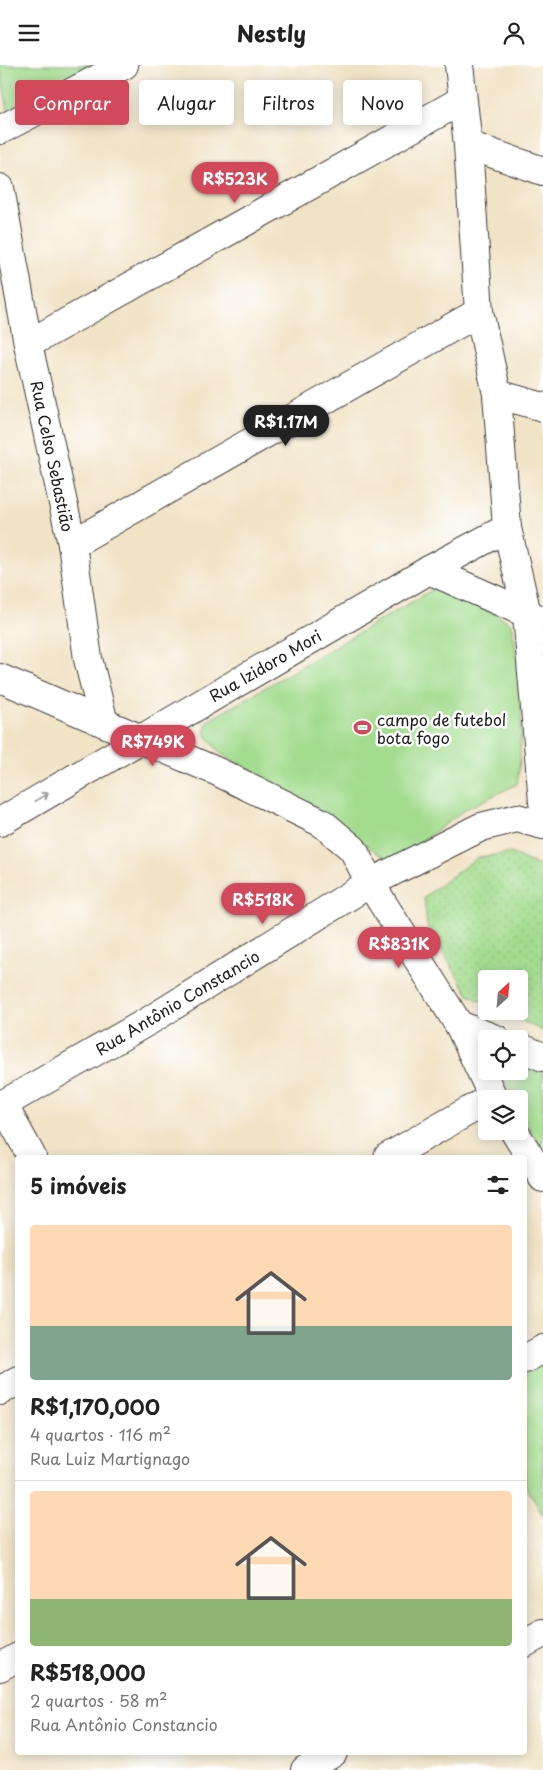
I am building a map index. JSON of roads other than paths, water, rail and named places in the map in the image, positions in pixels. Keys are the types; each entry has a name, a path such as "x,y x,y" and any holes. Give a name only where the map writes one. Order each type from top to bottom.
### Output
{"street":[{"path":"0,130 124,65"},
{"path":"459,65 468,145 479,312 497,394 507,528 535,617 543,802"},
{"path":"28,344 462,100"},
{"path":"468,145 543,171"},
{"name":"Rua Celso Sebastião","path":"0,188 28,344 72,544 88,659 104,723"},
{"path":"72,544 479,312"},
{"path":"497,394 543,407"},
{"name":"Rua Izidoro Mori","path":"0,822 429,570 507,528"},
{"path":"429,570 535,617"},
{"path":"0,678 139,739 218,771 322,823 353,849 370,883 459,1025 487,1090"},
{"name":"Rua Antônio Constancio","path":"2,1105 152,1019 370,883 481,827 517,818 543,825"},
{"path":"459,1025 478,1032"},
{"path":"528,1051 543,1057"},
{"path":"2,1105 31,1155"},
{"path":"392,1155 478,1106"},
{"path":"520,1140 543,1178"},
{"path":"527,1358 543,1349"},
{"path":"0,1391 15,1382"},
{"path":"527,1642 543,1633"},
{"path":"0,1667 15,1659"},
{"path":"305,1770 330,1755"}],"place":[{"name":"campo de futebol bota fogo","path":"363,728"}]}
